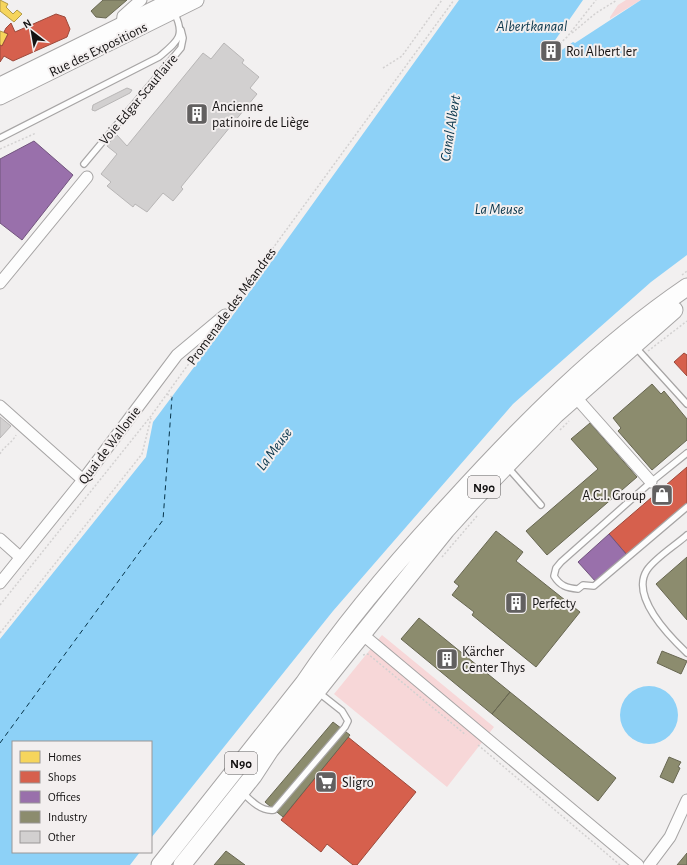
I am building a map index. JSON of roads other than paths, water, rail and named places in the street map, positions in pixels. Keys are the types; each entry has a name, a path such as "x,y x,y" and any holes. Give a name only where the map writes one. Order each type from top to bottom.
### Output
{"main road":[{"name":"Rue des Expositions","path":"0,85 122,25 172,4 196,0"},
{"name":"Rue des Expositions","path":"0,97 172,4"},
{"name":"N90","path":"175,865 257,762 270,750 446,530 513,457 556,414 641,348 685,294"},
{"name":"N90","path":"160,865 304,683 320,659 410,548 498,452 546,405 615,342 685,294"},
{"path":"388,602 407,588 511,471 580,402 641,348 687,313"},
{"path":"362,634 356,626 357,620 394,573 410,548"},
{"path":"182,865 241,791 270,750"}],"street":[{"path":"122,25 124,16 141,0"},
{"path":"0,283 87,177"},
{"name":"Quai de Wallonie","path":"0,583 83,480 177,355 225,315"},
{"path":"580,402 651,482"},
{"path":"0,406 83,480"},
{"path":"0,539 20,557"},
{"path":"362,634 638,865"},
{"path":"649,865 670,837 687,800"}],"lane":[{"path":"0,138 159,57 178,38 181,30 181,25 172,4"},
{"name":"Voie Edgar Scauflaire","path":"84,164 181,48 183,38 181,30"},
{"path":"641,348 687,404"},
{"path":"687,453 651,482 556,568 554,576 558,583 566,588 578,589 583,585 594,586 687,507"},
{"path":"511,471 540,505"},
{"path":"687,535 648,568 643,578 646,603 670,637 687,653"},
{"path":"241,791 260,807 270,811 274,810 345,727 348,721 342,711 316,691"}],"water":[{"name":"La Meuse","path":"459,0 583,0 542,59 543,61 555,55 573,42 575,43 641,0 687,0 687,255 651,282 513,404 333,611 152,837 152,741 12,741 12,853 139,853 130,865 0,865 0,639 146,457 153,422 233,315"},
{"path":"649,686 660,688 673,699 676,704 678,715 676,726 665,739 660,742 649,744 638,742 625,731 622,726 620,715 622,704 633,691 638,688"}],"place":[{"name":"Roi Albert Ier","path":"551,51"},
{"name":"Ancienne patinoire de Liège","path":"197,114"},
{"name":"A.C.I. Group","path":"662,495"},
{"name":"Perfecty","path":"516,603"},
{"name":"Kärcher Center Thys","path":"447,659"},
{"name":"Sligro","path":"326,782"}],"water label":[{"name":"Albertkanaal","path":"532,26"},
{"name":"Canal Albert","path":"450,128"}]}
